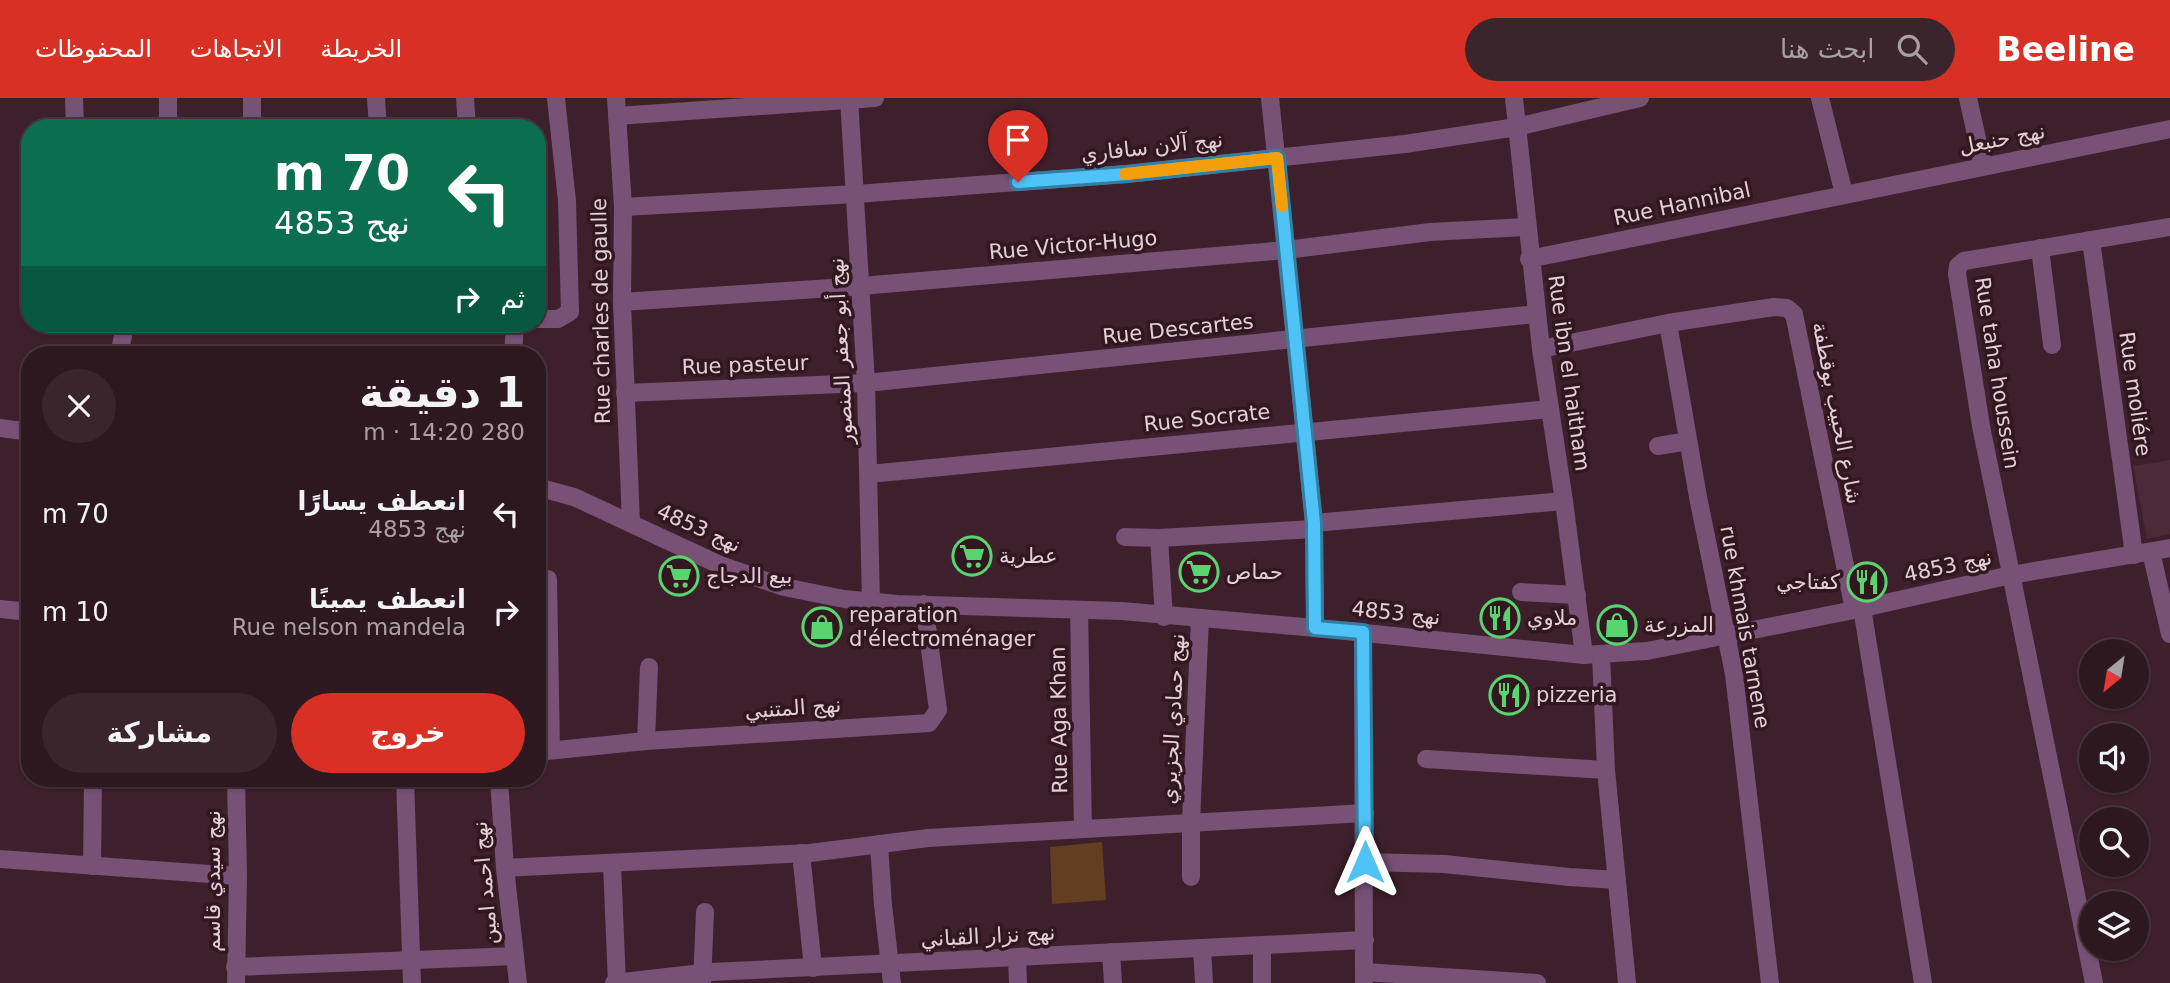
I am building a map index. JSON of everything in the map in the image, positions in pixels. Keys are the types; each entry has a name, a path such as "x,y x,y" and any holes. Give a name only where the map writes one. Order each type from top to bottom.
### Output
{"street":[{"path":"75,98 75,119"},
{"path":"168,98 168,119"},
{"path":"252,98 252,119"},
{"path":"376,98 377,119"},
{"path":"466,98 467,119"},
{"path":"546,319 558,319 570,312 567,201 556,98"},
{"path":"616,107 874,98"},
{"path":"1270,98 1314,526 1315,628"},
{"name":"Rue ibn el haitham","path":"1514,98 1536,314 1577,595 1592,655 1627,983"},
{"name":"نهج آلان سافاري","path":"623,207 856,194 1127,174 1277,158 1405,144 1517,127 1640,98"},
{"path":"1820,98 1843,194"},
{"path":"1968,98 1983,166"},
{"name":"نهج أبو جعفر المنصور","path":"849,99 866,383 871,602"},
{"name":"Rue charles de gaulle","path":"616,107 623,207 622,302 631,523"},
{"name":"نهج حنبعل","path":"1843,194 2170,129"},
{"name":"Rue Hannibal","path":"1529,259 1843,194"},
{"name":"Rue Victor-Hugo","path":"622,302 861,286 1286,250 1430,232 1527,227"},
{"name":"Rue taha houssein","path":"2011,575 1980,426 1958,266 1964,261 2170,227"},
{"name":"Rue moliére","path":"2091,240 2142,554 2170,634"},
{"path":"2040,248 2052,345"},
{"name":"شارع الحبيب بوقطفة","path":"1541,349 1668,323 1774,307 1787,308 1794,314 1858,609"},
{"name":"Rue Descartes","path":"866,383 1536,314"},
{"name":"rue khmais tarnene","path":"1668,323 1688,441 1734,674 1770,983"},
{"name":"Rue pasteur","path":"625,393 866,383"},
{"name":"Rue Socrate","path":"869,474 1550,409"},
{"path":"0,428 21,431"},
{"path":"1658,446 1688,441"},
{"name":"نهج 4853","path":"546,489 574,497 720,565 784,587 814,594 871,602 1122,611 1592,655 1647,651 2011,575 2170,548"},
{"path":"1125,537 1159,538 1314,526 1564,501"},
{"path":"1159,538 1164,617"},
{"path":"2011,575 2094,983"},
{"path":"546,665 548,579"},
{"path":"1521,592 1577,595"},
{"name":"نهج المتنبي","path":"546,751 646,741 929,723 938,710 924,604"},
{"path":"0,609 21,611"},
{"path":"1858,609 1923,983"},
{"name":"Rue Aga Khan","path":"1079,610 1083,829"},
{"name":"نهج حمادي الجزيري","path":"1191,877 1200,618"},
{"path":"1363,632 1364,978 1537,983"},
{"path":"646,741 649,667"},
{"path":"1426,759 1606,769"},
{"path":"92,866 93,787"},
{"name":"نهج سيدي قاسم","path":"235,975 238,876 236,787"},
{"path":"405,787 412,983"},
{"name":"نهج احمد امين","path":"500,787 517,983"},
{"path":"505,868 801,853 928,838 1365,813"},
{"path":"879,844 892,983"},
{"path":"801,853 808,973"},
{"path":"0,859 238,876"},
{"path":"1365,862 1444,864 1617,880"},
{"path":"612,864 616,983"},
{"path":"702,979 705,912"},
{"name":"نهج نزار القباني","path":"616,983 702,979 711,972 808,973 1017,957 1365,940"},
{"path":"1262,946 1262,983"},
{"path":"1202,948 1204,983"},
{"path":"1111,952 1113,983"},
{"path":"235,975 515,956"},
{"path":"1017,957 1018,983"}],"shaded area":[{"path":"2170,460 2170,534 2147,539 2133,466"},
{"path":"1102,842 1106,900 1052,904 1050,847"}],"slow traffic":[{"path":"1125,174 1277,158 1282,206"}],"place":[{"name":"عطرية","path":"972,556"},
{"name":"حماص","path":"1199,572"},
{"name":"بيع الدجاج","path":"679,576"},
{"name":"كفتاجي","path":"1867,582"},
{"name":"ملاوي","path":"1500,618"},
{"name":"المزرعة","path":"1617,625"},
{"name":"reparation d'électroménager","path":"822,627"},
{"name":"pizzeria","path":"1509,695"}],"route":[{"path":"1018,182 1277,158 1314,523 1315,628 1363,632 1365,862"}]}
